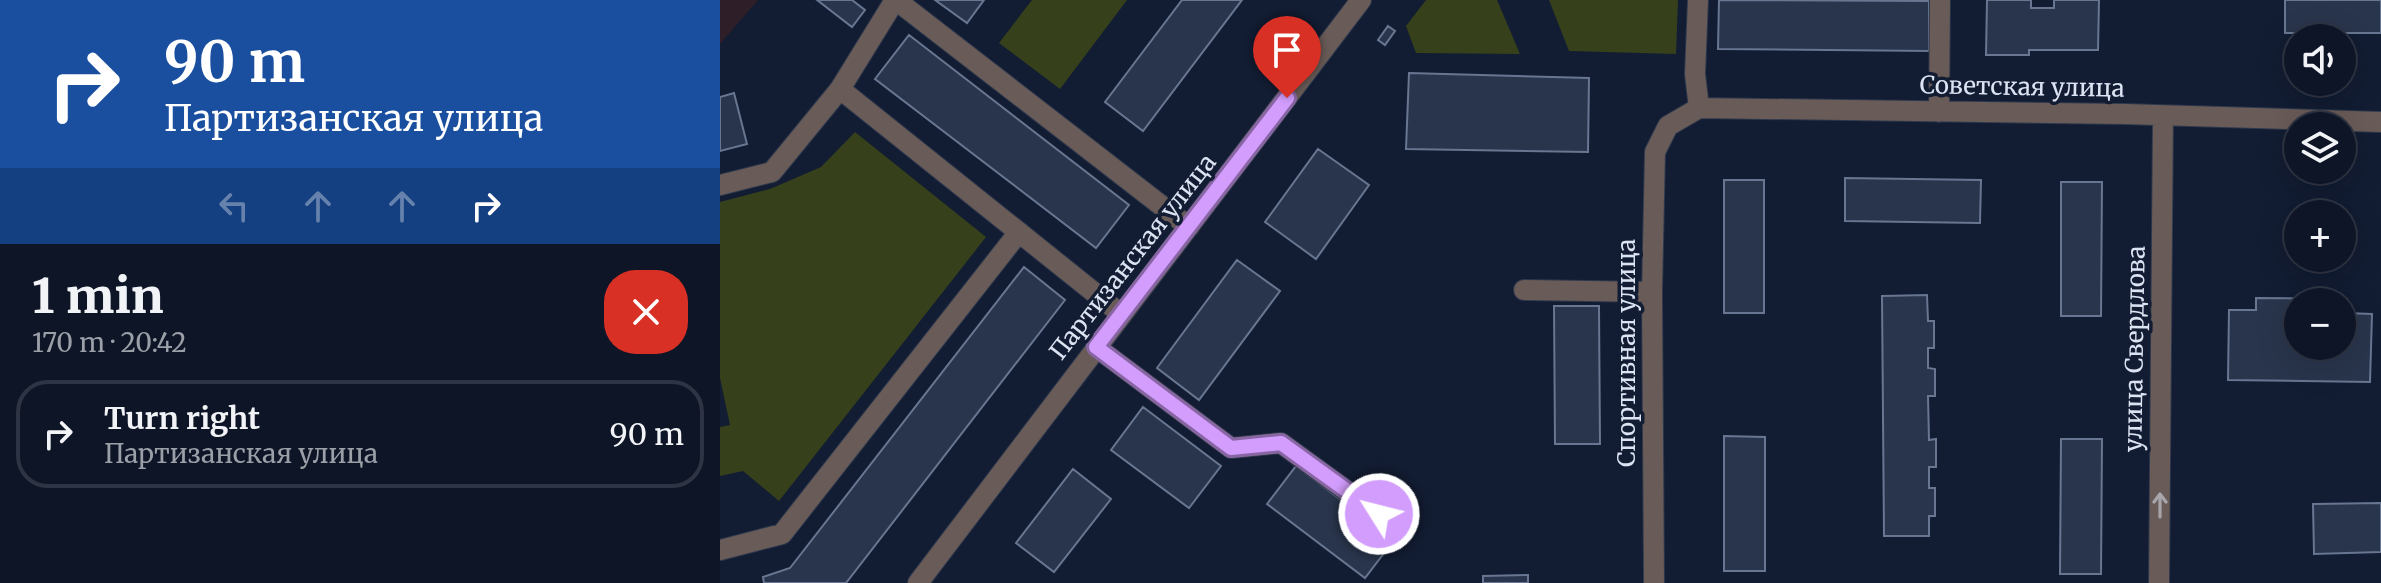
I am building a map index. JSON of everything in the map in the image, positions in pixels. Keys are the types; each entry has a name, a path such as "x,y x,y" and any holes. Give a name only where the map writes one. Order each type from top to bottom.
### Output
{"street":[{"path":"720,185 772,172 840,89 896,0 1189,227"},
{"name":"Партизанская улица","path":"918,583 1361,0"},
{"path":"1698,0 1695,74 1699,108"},
{"path":"1939,112 1940,0"},
{"path":"840,89 1121,314"},
{"name":"Советская улица","path":"1699,108 2381,122"},
{"name":"Спортивная улица","path":"1654,583 1652,292 1655,152 1668,126 1699,108"},
{"name":"улица Свердлова","path":"2159,583 2163,116"},
{"path":"720,550 782,534 1019,232"},
{"path":"1524,290 1652,292"},
{"path":"1096,347 1231,448 1281,443 1403,532"}],"shaded area":[{"path":"720,0 758,0 720,44"}],"green space":[{"path":"1032,0 1127,0 1060,89 999,43"},
{"path":"1426,0 1497,0 1520,54 1416,53 1406,26"},
{"path":"1549,0 1678,0 1676,54 1569,51"},
{"path":"855,132 986,237 779,501 743,471 720,476 720,427 730,425 720,378 720,202 770,189 821,167"}],"building":[{"path":"817,0 852,0 865,10 852,27"},
{"path":"935,0 984,0 967,23"},
{"path":"1182,0 1242,0 1143,131 1105,102"},
{"path":"1719,0 1929,1 1929,51 1718,49"},
{"path":"1987,0 2031,0 2031,8 2054,8 2054,0 2099,0 2098,50 2029,50 2029,55 1986,55"},
{"path":"2285,0 2381,0 2381,33 2356,33 2356,24 2285,24"},
{"path":"1388,26 1395,31 1385,45 1378,40"},
{"path":"909,35 1129,205 1096,248 875,79"},
{"path":"1409,73 1589,78 1588,152 1406,149"},
{"path":"734,93 747,144 720,151 720,97"},
{"path":"1318,149 1369,185 1316,259 1265,222"},
{"path":"1845,178 1981,180 1980,223 1845,221"},
{"path":"1724,180 1764,180 1764,313 1724,313"},
{"path":"2061,182 2102,182 2101,316 2061,316"},
{"path":"1237,260 1280,291 1199,400 1157,368"},
{"path":"1024,267 1065,300 846,583 764,583 763,577 790,568"},
{"path":"1927,295 1928,321 1934,321 1934,348 1928,348 1928,368 1935,369 1935,396 1928,396 1929,440 1936,439 1936,467 1929,467 1929,488 1935,488 1935,516 1929,516 1929,536 1884,536 1882,296"},
{"path":"2256,298 2284,298 2284,360 2356,360 2356,313 2372,314 2370,382 2228,380 2229,310 2256,310"},
{"path":"1554,306 1599,306 1600,444 1555,444"},
{"path":"1143,407 1221,466 1189,508 1111,450"},
{"path":"1724,436 1765,437 1765,571 1724,571"},
{"path":"2061,439 2102,439 2101,574 2060,574"},
{"path":"1296,466 1394,540 1365,578 1267,504"},
{"path":"1073,469 1111,499 1054,572 1016,543"},
{"path":"2381,503 2381,552 2314,554 2313,504"},
{"path":"1528,575 1528,583 1483,583 1483,576"}],"route":[{"path":"1287,98 1096,347 1231,448 1281,443 1379,514"}]}
